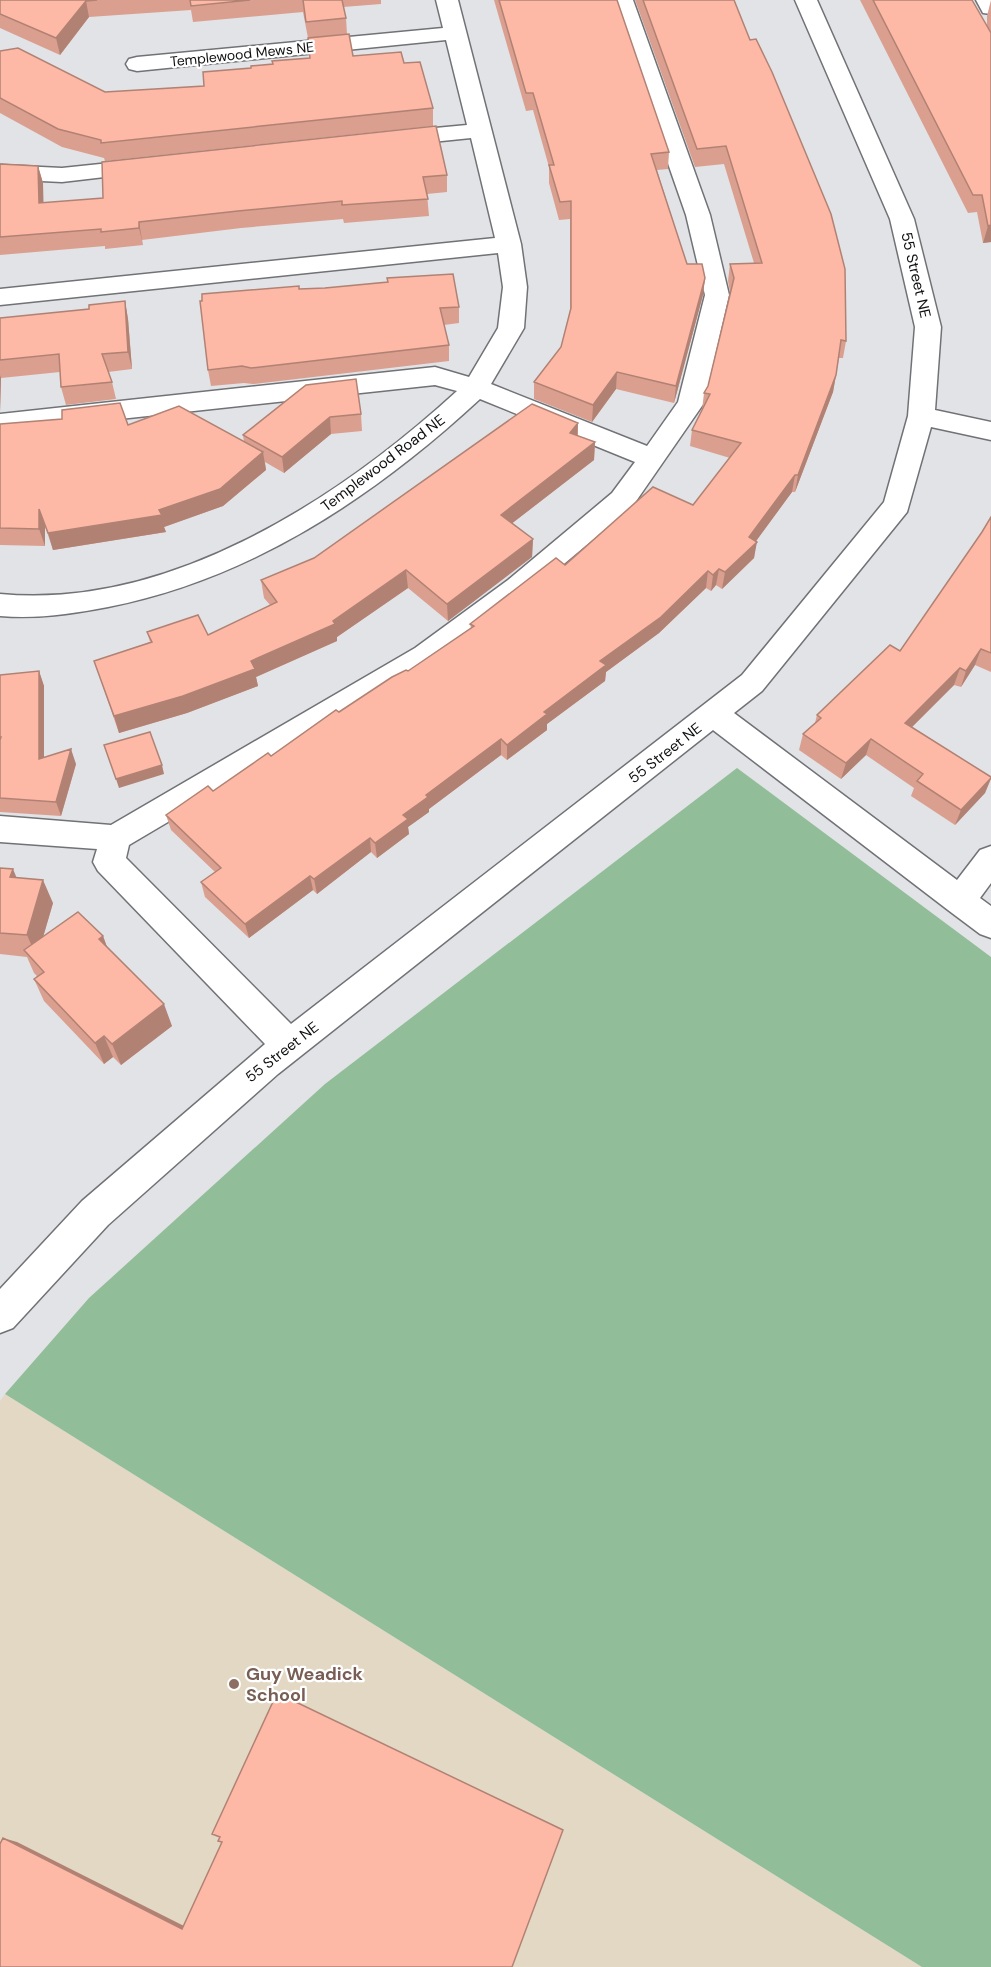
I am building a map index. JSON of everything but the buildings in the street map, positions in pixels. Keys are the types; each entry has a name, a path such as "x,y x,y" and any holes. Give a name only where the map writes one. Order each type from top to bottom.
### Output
{"street":[{"name":"Templewood Road NE","path":"0,605 33,608 65,605 142,590 227,561 330,505 423,435 476,388 511,328 515,287 509,244 447,0"},
{"path":"0,830 116,838 425,656 518,587 622,500 692,403 717,295 698,215 622,0"},
{"name":"55 Street NE","path":"0,1315 95,1213 266,1063 752,683 897,505 921,416 928,327 902,219 806,0"},
{"path":"987,0 991,8"},
{"name":"Templewood Mews NE","path":"137,64 455,33"},
{"path":"376,141 481,130"},
{"path":"0,172 62,175 167,164"},
{"path":"0,297 509,244"},
{"path":"0,423 435,376 476,388 652,458"},
{"path":"921,416 991,431"},
{"path":"714,714 991,924"},
{"path":"116,838 109,862 290,1046"},
{"path":"958,901 991,859"}],"shaded area":[{"name":"Guy Weadick School","path":"5,1394 922,1967 0,1967 0,1401"}],"green space":[{"path":"737,768 991,957 991,1967 922,1967 5,1394 89,1298 325,1084"}],"place":[{"name":"Guy Weadick School","path":"234,1684"}]}
